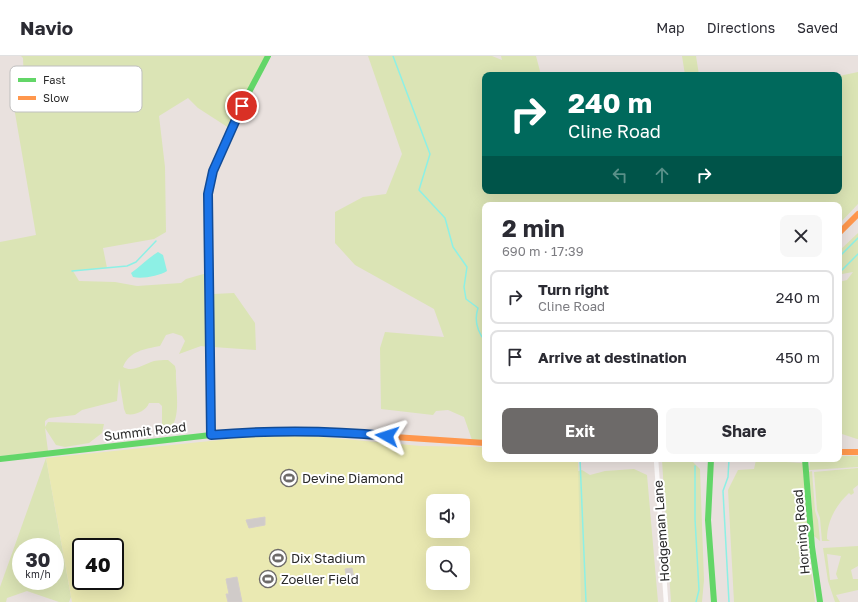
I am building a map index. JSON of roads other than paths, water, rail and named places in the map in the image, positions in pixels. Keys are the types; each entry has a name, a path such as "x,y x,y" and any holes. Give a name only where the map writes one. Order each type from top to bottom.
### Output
{"street":[{"path":"211,435 209,187 213,171 222,149 268,56"},
{"path":"842,230 858,214"},
{"name":"Summit Road","path":"0,459 211,435 271,431 320,431 438,442 482,443"},
{"path":"842,452 858,452"},
{"name":"Hodgeman Lane","path":"656,462 666,602"},
{"path":"711,462 708,520 714,602"},
{"name":"Horning Road","path":"805,462 812,547 820,602"}],"water":[{"path":"158,252 163,255 167,271 151,277 133,277 131,273"}],"waterway":[{"path":"393,56 430,154 419,190 445,218 453,247 467,267 464,287 466,299 478,308 476,317 477,325 482,336"},
{"path":"842,254 858,238"},
{"path":"72,271 127,266 136,262 156,241"},
{"path":"842,270 858,254"},
{"path":"580,462 586,602"},
{"path":"729,462 728,477 723,491 729,602"},
{"path":"695,466 695,519 699,590 696,602"}],"place":[{"name":"Devine Diamond","path":"289,478"},
{"name":"Dix Stadium","path":"278,558"},
{"name":"Zoeller Field","path":"268,579"}]}
